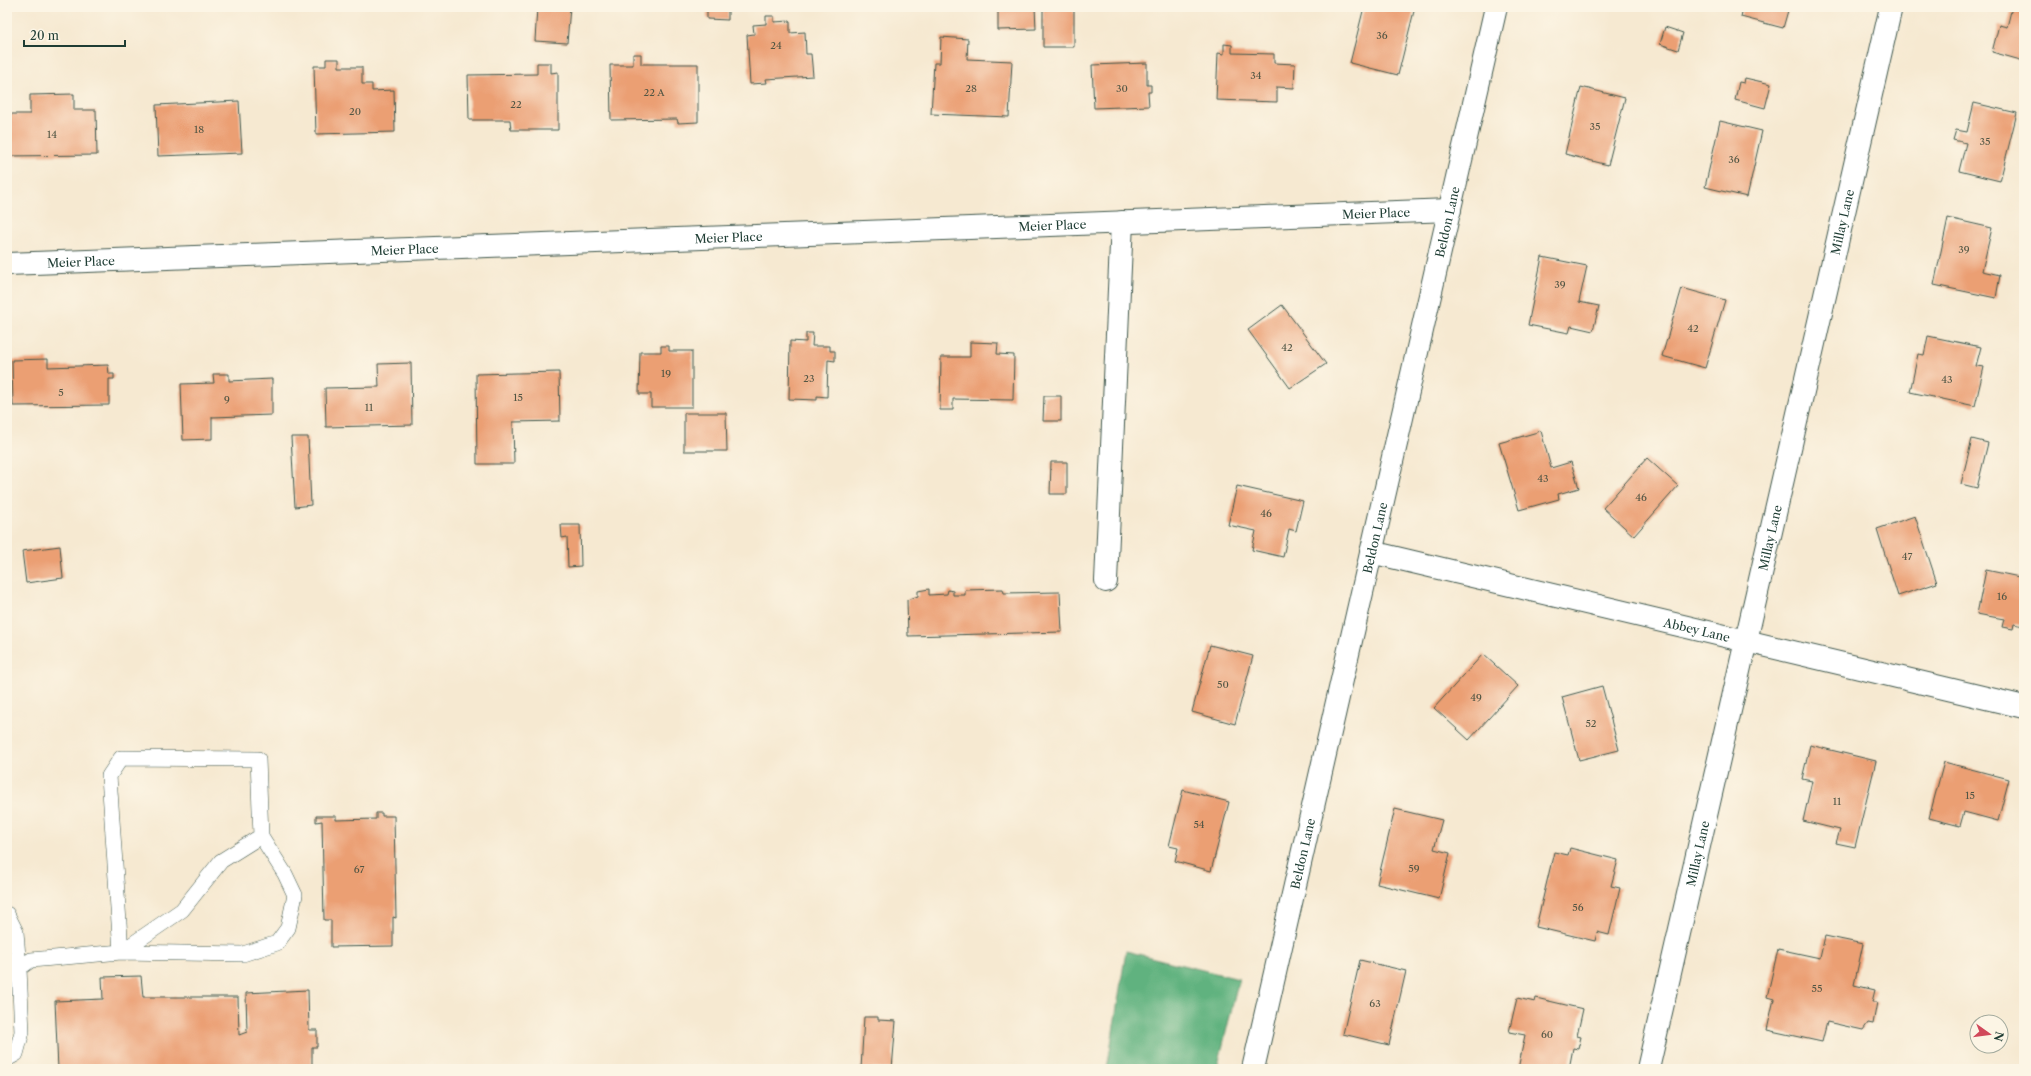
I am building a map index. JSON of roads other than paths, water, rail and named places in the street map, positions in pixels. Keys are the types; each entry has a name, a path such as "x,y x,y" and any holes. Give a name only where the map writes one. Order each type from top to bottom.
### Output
{"street":[{"name":"Beldon Lane","path":"1253,1069 1496,7"},
{"name":"Millay Lane","path":"1648,1069 1891,7"},
{"name":"Meier Place","path":"7,264 1450,210"},
{"path":"1106,581 1122,222"},
{"name":"Abbey Lane","path":"1371,552 2024,707"}],"lane":[{"path":"13,973 30,960 121,952 243,954 276,942 288,928 295,895 285,874 261,836 258,759 121,758 109,776 121,952"},
{"path":"121,952 182,910 221,861 261,836"},
{"path":"7,914 16,932 13,973 22,1032 16,1054 7,1059"}]}
